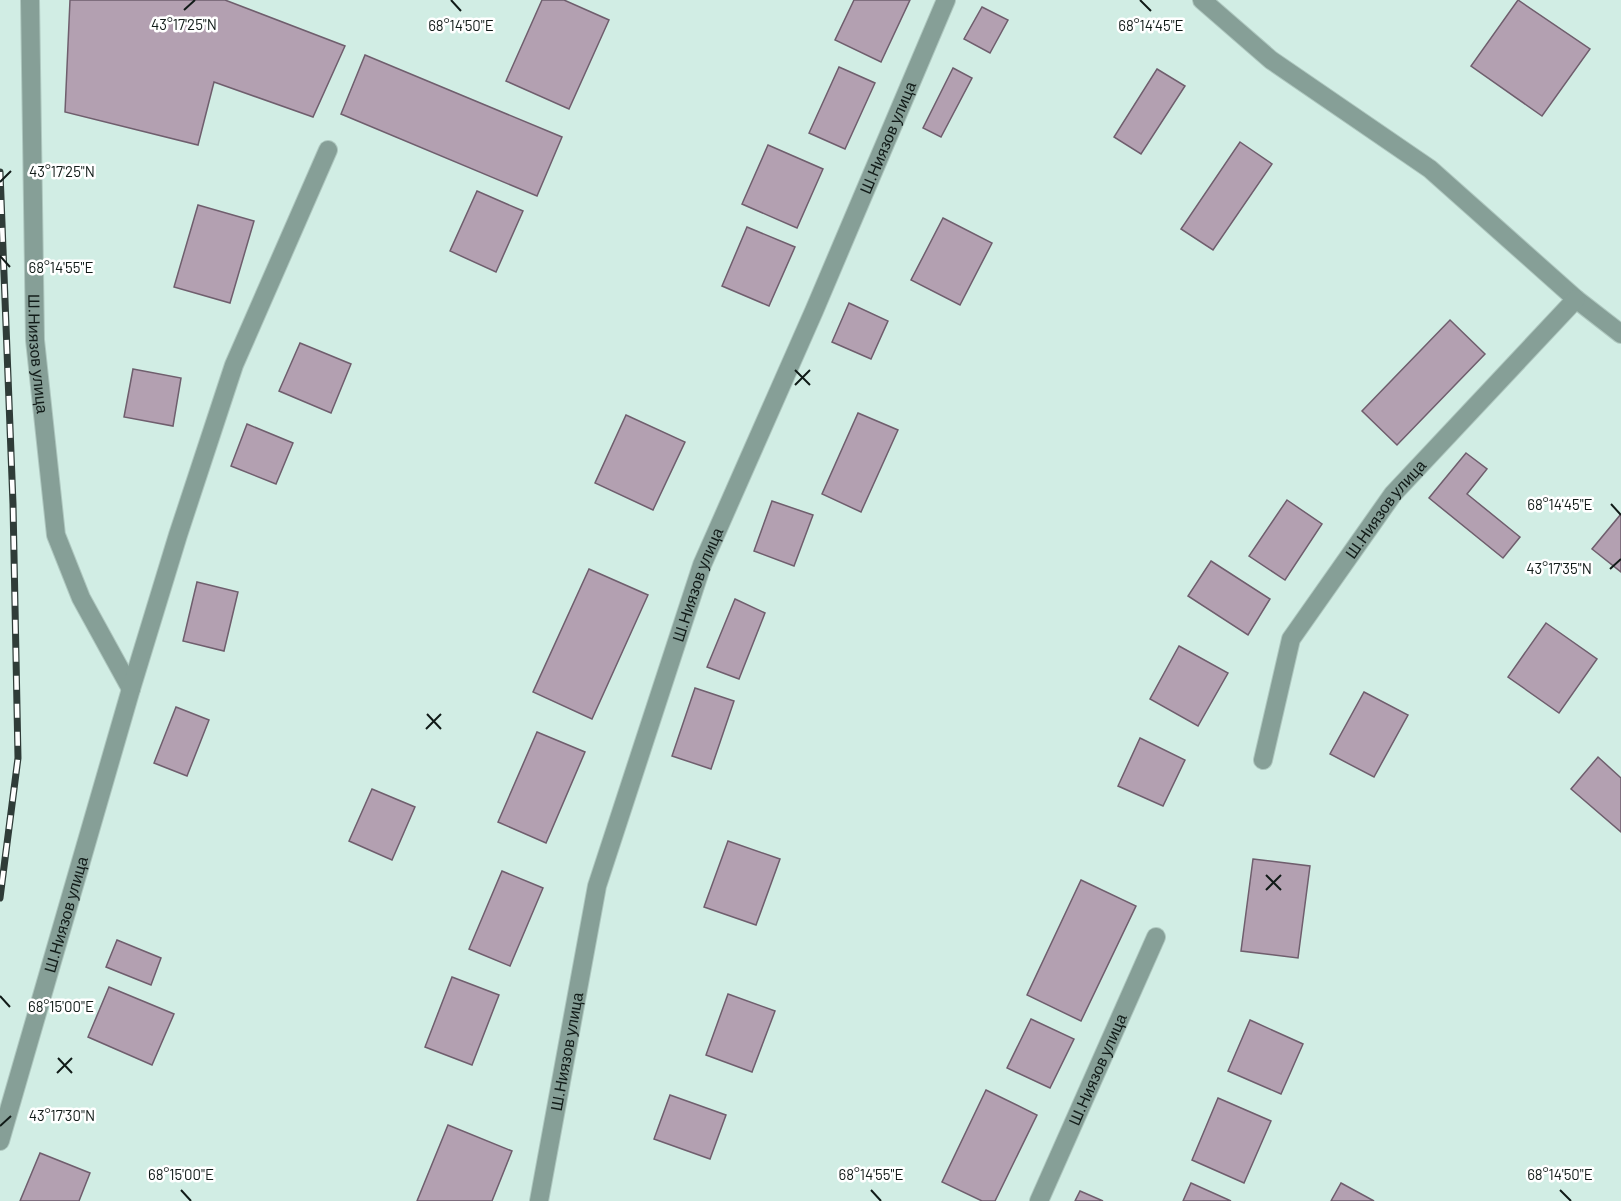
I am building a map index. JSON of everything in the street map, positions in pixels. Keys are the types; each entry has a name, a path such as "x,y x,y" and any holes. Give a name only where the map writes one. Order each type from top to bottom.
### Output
{"street":[{"name":"Ш.Ниязов улица","path":"30,0 35,340 56,535 81,598 132,689"},
{"name":"Ш.Ниязов улица","path":"539,1201 597,886 702,566 819,300 946,0"},
{"path":"1202,0 1271,60 1430,169 1576,299 1621,334"},
{"name":"Ш.Ниязов улица","path":"0,1141 178,535 234,365 328,150"},
{"name":"Ш.Ниязов улица","path":"1263,760 1291,639 1394,494 1576,299"},
{"name":"Ш.Ниязов улица","path":"1039,1201 1156,937"}],"building":[{"path":"70,0 225,0 345,46 313,117 214,82 198,145 65,112"},
{"path":"542,0 564,0 609,20 569,109 506,81"},
{"path":"854,0 910,0 881,62 835,40"},
{"path":"1518,0 1590,49 1542,116 1471,66"},
{"path":"982,7 1008,20 990,53 964,39"},
{"path":"365,55 562,137 537,196 341,114"},
{"path":"839,67 875,83 845,149 809,133"},
{"path":"953,68 972,78 941,137 923,128"},
{"path":"1157,69 1185,86 1141,154 1114,137"},
{"path":"1240,142 1272,164 1213,250 1181,229"},
{"path":"768,145 823,169 797,228 742,204"},
{"path":"477,191 523,211 496,272 450,251"},
{"path":"198,205 254,221 230,303 174,287"},
{"path":"943,218 992,243 960,305 911,280"},
{"path":"747,227 795,247 769,306 722,286"},
{"path":"849,303 888,321 871,359 832,342"},
{"path":"1450,320 1485,354 1397,445 1362,411"},
{"path":"300,343 351,364 331,413 279,391"},
{"path":"133,369 181,378 173,426 124,417"},
{"path":"858,413 898,430 861,512 822,494"},
{"path":"626,415 685,442 653,510 595,483"},
{"path":"247,424 293,443 276,484 231,466"},
{"path":"1466,453 1487,469 1467,494 1520,537 1503,558 1429,498"},
{"path":"1287,500 1322,524 1285,580 1249,556"},
{"path":"772,501 813,515 794,566 754,551"},
{"path":"1621,514 1621,572 1592,549"},
{"path":"1211,561 1270,599 1248,635 1188,596"},
{"path":"589,569 648,595 592,719 533,692"},
{"path":"197,582 238,592 224,651 183,641"},
{"path":"735,599 765,613 739,679 707,667"},
{"path":"1546,623 1597,659 1559,713 1508,677"},
{"path":"1179,646 1228,673 1198,726 1150,699"},
{"path":"695,688 734,701 711,769 672,756"},
{"path":"1364,692 1408,715 1374,777 1330,754"},
{"path":"176,707 209,720 187,776 154,763"},
{"path":"537,732 585,752 546,843 498,822"},
{"path":"1140,738 1185,760 1163,806 1118,786"},
{"path":"1598,757 1621,778 1621,832 1571,789"},
{"path":"372,789 415,807 392,860 349,841"},
{"path":"728,841 780,859 756,925 704,907"},
{"path":"1253,859 1310,866 1298,958 1241,951"},
{"path":"502,871 543,888 510,966 469,949"},
{"path":"1081,880 1136,906 1081,1021 1027,995"},
{"path":"117,940 161,958 151,985 106,967"},
{"path":"452,977 499,995 472,1065 425,1047"},
{"path":"109,987 174,1014 152,1065 88,1037"},
{"path":"728,994 775,1011 752,1072 706,1055"},
{"path":"1031,1019 1074,1039 1050,1088 1007,1068"},
{"path":"1250,1020 1303,1044 1281,1094 1228,1071"},
{"path":"986,1090 1037,1115 995,1201 982,1201 942,1182"},
{"path":"670,1095 726,1115 710,1159 654,1139"},
{"path":"1218,1098 1271,1121 1244,1183 1192,1160"},
{"path":"448,1125 512,1151 492,1201 417,1201"},
{"path":"40,1153 90,1173 79,1201 20,1201"},
{"path":"1191,1183 1231,1201 1183,1201"},
{"path":"1341,1183 1374,1201 1331,1201"},
{"path":"1080,1191 1103,1201 1075,1201"}],"railway":[{"path":"0,172 13,504 18,758 0,898"}]}
